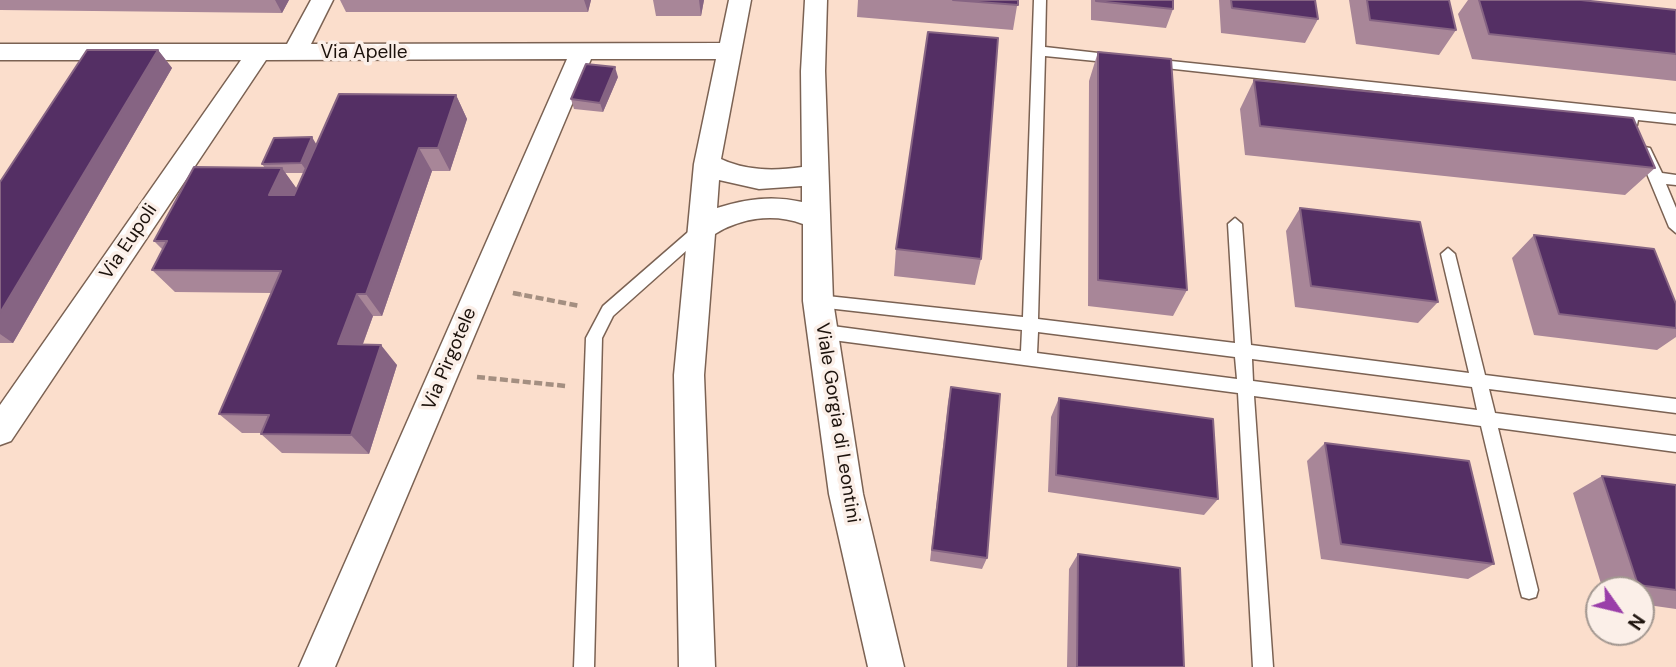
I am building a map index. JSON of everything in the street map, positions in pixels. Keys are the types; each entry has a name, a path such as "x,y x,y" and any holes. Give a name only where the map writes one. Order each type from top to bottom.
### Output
{"street":[{"path":"294,53 322,0"},
{"path":"697,667 689,375 708,164 740,0"},
{"name":"Viale Gorgia di Leontini","path":"816,0 814,217 818,300 825,332 844,480 886,667"},
{"name":"Via Pirgotele","path":"317,667 583,51"},
{"name":"Via Apelle","path":"0,52 728,51"},
{"name":"Via Eupoli","path":"0,431 258,53"},
{"path":"708,164 729,175 757,181 787,180 814,174"},
{"path":"700,230 727,214 746,210 787,209 814,217"}],"lane":[{"path":"1029,359 1040,0"},
{"path":"1038,51 1676,119"},
{"path":"1628,114 1676,227"},
{"path":"1657,178 1676,180"},
{"path":"1235,224 1263,667"},
{"path":"584,667 592,348 608,311 700,230"},
{"path":"1448,254 1529,590"},
{"path":"818,300 1676,406"},
{"path":"825,332 1676,444"}],"path":[{"path":"481,286 608,311"},
{"path":"443,374 591,388"}],"building":[{"path":"953,0 1018,0 1018,5"},
{"path":"1173,0 1173,9 1096,1"},
{"path":"1231,0 1315,0 1318,19 1232,8"},
{"path":"1367,0 1449,0 1456,30 1370,20"},
{"path":"1479,0 1581,0 1676,10 1676,54 1489,34"},
{"path":"928,32 998,38 981,259 896,249"},
{"path":"87,50 158,50 0,313 0,182"},
{"path":"1098,52 1171,59 1187,290 1098,280"},
{"path":"586,64 615,67 600,103 571,99"},
{"path":"1254,80 1633,118 1655,168 1260,126"},
{"path":"339,94 456,95 438,148 419,148 366,294 357,294 338,344 381,345 351,435 261,434 269,415 219,414 281,271 152,270 167,241 154,241 194,167 282,168 269,195 294,195"},
{"path":"312,137 301,163 262,164 274,138"},
{"path":"1300,208 1420,222 1438,302 1311,286"},
{"path":"1534,235 1654,249 1676,304 1676,328 1559,314"},
{"path":"951,387 1000,394 987,558 932,550"},
{"path":"1059,398 1213,419 1218,499 1056,475"},
{"path":"1325,443 1469,461 1494,564 1341,544"},
{"path":"1602,476 1676,485 1676,590 1655,587 1655,576 1635,576"},
{"path":"1078,554 1180,568 1184,667 1077,667"}]}
